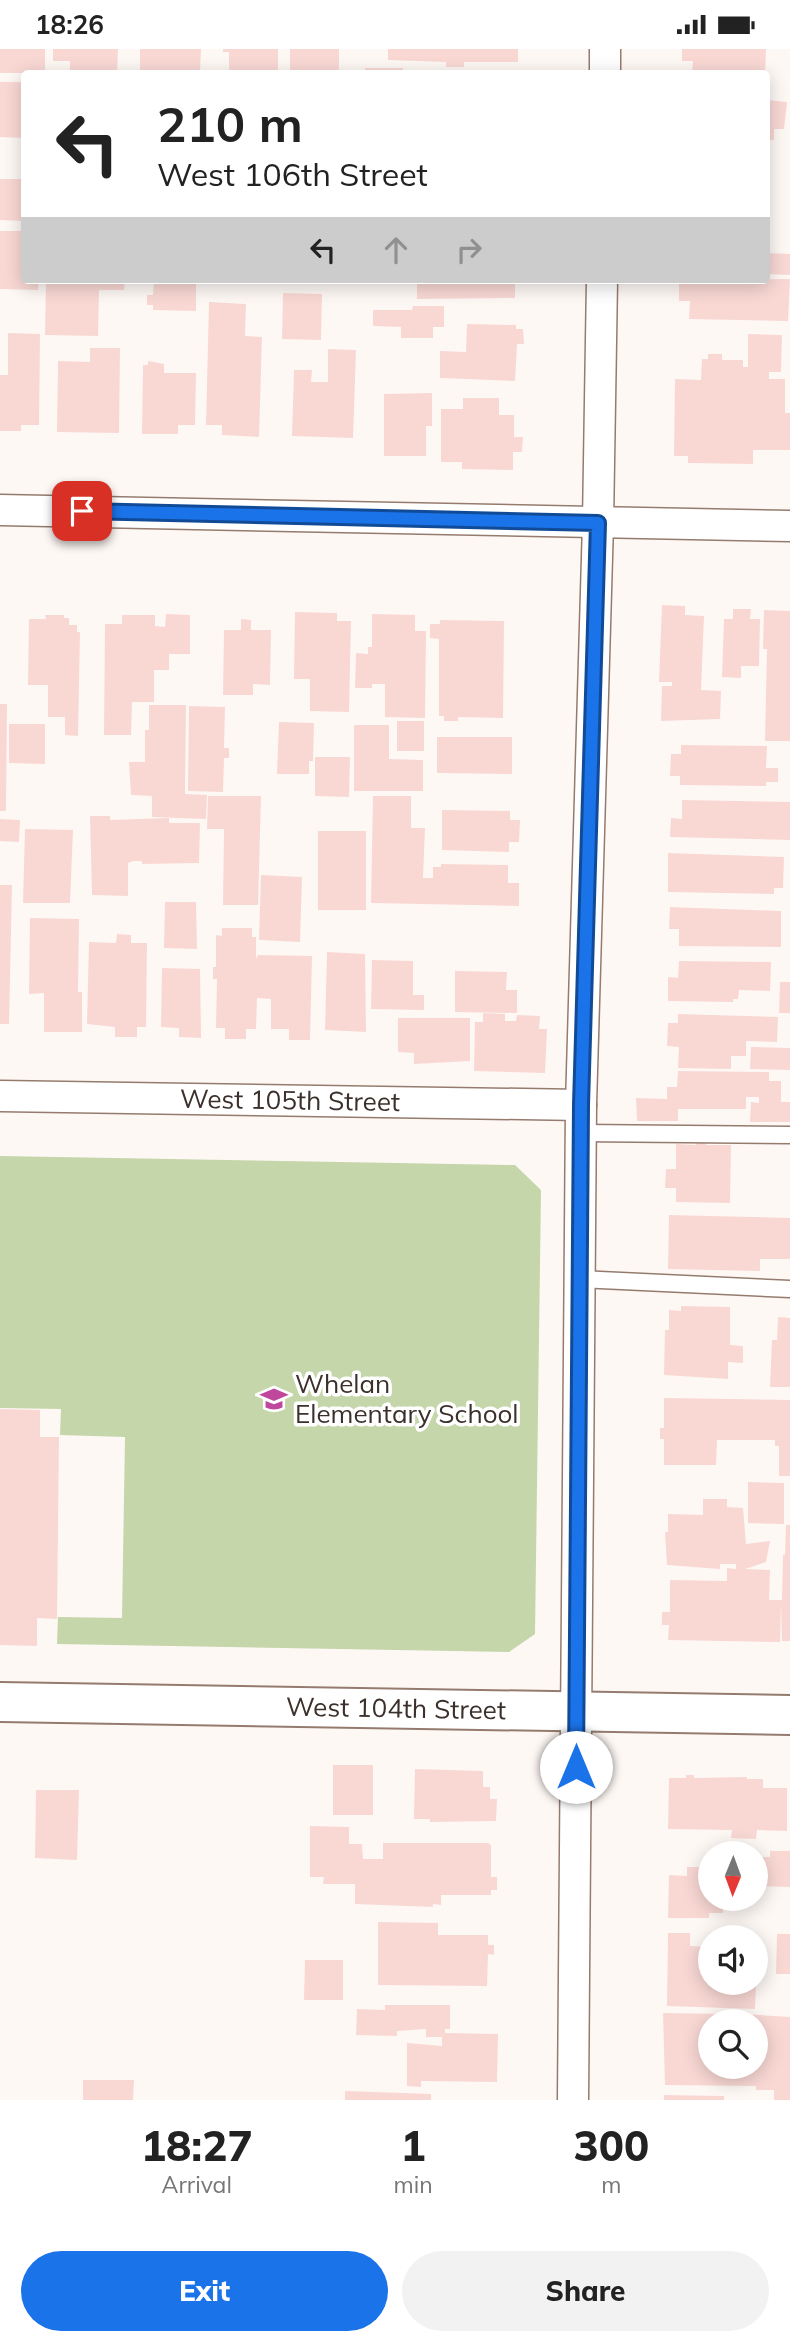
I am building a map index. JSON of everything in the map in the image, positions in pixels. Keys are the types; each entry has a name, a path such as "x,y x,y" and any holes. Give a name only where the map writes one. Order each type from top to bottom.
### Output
{"street":[{"path":"605,49 605,70"},
{"path":"572,2100 581,1119 602,284"},
{"path":"0,510 790,526"},
{"name":"West 105th Street","path":"0,1096 581,1119"},
{"name":"West 104th Street","path":"0,1702 790,1715"}],"lane":[{"path":"581,1119 790,1135"},
{"path":"579,1279 790,1289"}],"green space":[{"name":"Whelan Elementary School","path":"0,1156 515,1165 541,1190 535,1634 509,1652 57,1644 58,1617 122,1618 125,1437 60,1435 61,1409 0,1408"}],"building":[{"path":"0,49 45,49 45,70 0,73"},
{"path":"53,49 118,49 117,70 70,70 70,61 53,61"},
{"path":"140,49 201,49 200,70 140,70"},
{"path":"223,49 278,49 278,70 229,70 229,52 223,52"},
{"path":"290,49 339,49 339,70 290,70"},
{"path":"388,49 518,49 518,62 464,62 464,67 446,67 446,62 388,60"},
{"path":"682,49 766,49 765,70 692,70 693,61 682,61"},
{"path":"365,68 403,68 403,70"},
{"path":"0,82 21,82 21,138 0,137"},
{"path":"770,100 787,102 784,129 774,129 774,140 770,140"},
{"path":"0,179 21,179 21,221 0,220"},
{"path":"0,231 21,231 21,284 39,284 38,290 0,289"},
{"path":"770,253 790,254 790,275 770,274"},
{"path":"770,279 790,279 788,321 689,319 690,301 679,301 679,284 770,284"},
{"path":"46,284 125,284 124,290 99,290 98,336 45,335"},
{"path":"154,284 196,284 196,311 153,310 153,305 147,305 147,295 153,295"},
{"path":"417,284 515,284 515,298 417,299"},
{"path":"283,293 322,294 321,340 282,339"},
{"path":"209,302 246,304 245,336 262,337 259,437 222,435 222,425 206,425"},
{"path":"413,306 444,306 444,327 433,327 433,338 401,338 401,327 373,326 373,310 412,310"},
{"path":"467,324 516,325 516,329 523,329 524,344 517,344 515,381 440,378 440,351 466,352"},
{"path":"8,333 40,334 39,425 21,425 21,431 0,431 0,375 8,375"},
{"path":"748,334 782,335 781,372 769,372 769,379 785,379 785,413 790,413 790,450 753,450 753,464 688,463 688,456 674,456 675,379 701,380 702,359 708,359 708,354 722,354 722,360 743,360 743,367 748,367"},
{"path":"90,348 120,348 119,433 57,432 58,361 90,362"},
{"path":"328,349 356,350 353,438 292,436 294,370 312,370 311,382 328,382"},
{"path":"148,361 164,364 164,373 196,373 195,425 178,425 178,434 142,434 143,365 148,365"},
{"path":"432,393 432,426 426,426 426,456 384,456 384,394"},
{"path":"463,398 499,398 499,415 514,415 514,437 523,437 522,452 513,452 513,470 462,469 462,462 441,462 441,409 463,409"},
{"path":"662,605 685,606 685,615 704,616 701,690 721,691 720,719 661,721 662,686 672,686 672,682 659,682"},
{"path":"733,609 751,609 750,619 760,619 759,666 741,666 741,678 722,677 724,619 733,619"},
{"path":"764,610 790,611 790,741 765,741 767,649 763,649"},
{"path":"295,612 337,613 337,621 351,621 349,712 310,711 310,679 294,679"},
{"path":"166,614 190,615 190,654 169,654 169,670 154,670 154,702 132,702 131,735 104,735 105,624 122,624 122,615 155,615 155,626 165,627"},
{"path":"372,614 415,615 415,631 426,631 425,718 385,717 385,684 372,684 372,688 355,688 356,653 368,654 368,647 372,647"},
{"path":"45,615 64,615 64,618 69,618 69,625 77,625 77,632 80,632 78,736 65,735 65,717 48,717 48,685 28,685 29,619 46,619"},
{"path":"241,619 251,620 251,630 271,630 270,685 253,684 253,695 223,695 224,630 241,630"},
{"path":"440,620 504,621 503,718 458,717 458,721 444,721 444,716 439,716 439,639 430,638 430,624 440,624"},
{"path":"0,704 7,704 6,811 0,811"},
{"path":"149,705 186,705 185,794 207,795 206,819 152,817 152,796 131,795 129,762 145,762 145,730 149,730"},
{"path":"189,706 225,707 224,748 229,748 229,758 224,758 223,792 188,791"},
{"path":"397,721 424,721 424,751 397,751"},
{"path":"279,722 314,723 313,761 309,761 309,774 277,774"},
{"path":"9,724 45,724 45,764 9,763"},
{"path":"354,725 389,725 389,759 423,760 423,791 354,791"},
{"path":"437,737 512,737 512,774 437,773"},
{"path":"681,745 767,746 766,768 778,768 778,782 766,782 766,786 680,785 680,776 670,776 671,754 681,754"},
{"path":"315,757 350,757 349,797 315,796"},
{"path":"208,796 261,796 258,905 223,905 224,829 207,829"},
{"path":"373,796 411,796 411,828 425,828 423,878 433,878 433,867 441,867 441,864 508,865 508,883 519,883 519,906 371,903"},
{"path":"682,800 790,802 790,840 670,837 671,818 682,819"},
{"path":"442,810 510,811 510,820 520,820 519,842 509,842 509,852 442,850"},
{"path":"90,816 110,816 110,820 169,818 169,823 200,823 199,863 142,864 142,861 134,861 128,863 128,896 92,895"},
{"path":"0,819 20,820 19,842 0,841"},
{"path":"25,829 73,830 70,903 23,903"},
{"path":"318,831 366,831 366,910 318,910"},
{"path":"668,853 784,857 783,888 774,888 774,894 668,892"},
{"path":"261,875 302,877 300,942 259,940"},
{"path":"0,885 12,885 9,1024 0,1024"},
{"path":"165,902 196,902 197,949 164,948"},
{"path":"670,907 781,911 781,947 679,946 679,929 669,929"},
{"path":"30,918 79,919 78,992 82,992 82,1032 44,1032 44,993 29,994"},
{"path":"222,928 252,928 252,937 256,937 256,959 258,955 312,956 310,1040 289,1040 289,1029 271,1029 271,999 257,998 256,1029 246,1029 246,1039 225,1039 225,1028 216,1028 217,979 213,979 213,967 216,967 216,935 222,936"},
{"path":"117,934 131,935 131,943 147,943 146,1027 137,1027 137,1037 115,1037 115,1027 87,1024 89,942 116,943"},
{"path":"327,952 365,954 366,1032 325,1030"},
{"path":"372,960 413,961 413,995 424,995 424,1010 371,1009"},
{"path":"679,961 771,962 770,991 739,990 738,999 733,999 733,1002 668,1001 668,977 678,978"},
{"path":"162,968 200,969 201,1038 179,1037 179,1028 161,1027"},
{"path":"455,971 507,972 506,990 517,990 517,1013 455,1012"},
{"path":"780,982 790,982 790,1013 779,1013"},
{"path":"483,1013 505,1014 505,1021 516,1021 517,1015 540,1016 539,1029 547,1029 545,1073 474,1071 475,1022 483,1022"},
{"path":"678,1014 778,1017 777,1042 746,1041 746,1056 731,1056 731,1069 678,1068 679,1047 667,1046 668,1023 678,1023"},
{"path":"398,1018 470,1018 470,1061 414,1064 414,1053 398,1052"},
{"path":"751,1047 790,1048 790,1070 750,1069"},
{"path":"678,1071 769,1072 769,1081 781,1081 781,1102 790,1102 790,1122 750,1122 751,1102 759,1103 759,1097 746,1097 746,1109 678,1109 678,1121 637,1121 636,1098 667,1099 667,1087 677,1087"},
{"path":"696,1141 706,1141 706,1145 731,1145 730,1203 676,1202 676,1188 665,1188 666,1169 676,1169 676,1144 696,1145"},
{"path":"669,1215 790,1218 790,1259 760,1259 760,1271 668,1269"},
{"path":"681,1306 730,1307 730,1345 743,1346 743,1363 728,1362 728,1379 664,1375 665,1330 669,1330 669,1310 681,1311"},
{"path":"778,1317 790,1318 790,1387 770,1387 772,1340 777,1340"},
{"path":"664,1398 790,1400 790,1476 779,1476 779,1446 775,1446 775,1440 717,1440 716,1465 664,1465 664,1439 660,1439 660,1428 664,1428"},
{"path":"0,1409 40,1410 40,1437 59,1437 57,1619 37,1618 37,1646 0,1645"},
{"path":"748,1482 784,1483 784,1524 748,1523"},
{"path":"703,1499 727,1499 727,1507 743,1508 746,1544 770,1541 766,1562 745,1569 770,1570 769,1600 782,1600 786,1525 790,1525 790,1641 782,1641 781,1604 780,1642 668,1640 669,1625 662,1625 662,1612 670,1612 670,1580 727,1581 727,1568 736,1569 736,1564 720,1564 720,1569 667,1565 665,1532 668,1532 668,1514 703,1515"},
{"path":"333,1765 373,1765 373,1815 333,1815"},
{"path":"415,1769 483,1771 483,1787 490,1787 490,1799 497,1799 496,1821 430,1822 430,1819 414,1819"},
{"path":"686,1775 694,1775 694,1778 763,1779 763,1788 787,1788 787,1831 757,1830 756,1839 731,1838 732,1830 668,1829 669,1778 686,1778"},
{"path":"36,1790 79,1790 77,1860 35,1858"},
{"path":"310,1826 349,1827 349,1844 362,1844 363,1859 383,1859 383,1843 488,1843 491,1845 491,1877 497,1877 497,1890 491,1890 491,1895 441,1895 441,1905 433,1904 433,1907 355,1904 355,1884 323,1884 324,1877 310,1877"},
{"path":"770,1851 790,1851 790,1887 768,1886"},
{"path":"687,1867 698,1867 698,1911 723,1913 709,1913 709,1918 668,1918 669,1875 687,1876"},
{"path":"378,1922 438,1923 438,1935 488,1935 488,1945 494,1945 494,1955 488,1954 487,1986 378,1985"},
{"path":"668,1933 690,1933 690,1946 698,1946 698,1995 756,1995 755,2009 667,2006"},
{"path":"777,1934 790,1934 790,1974 776,1974"},
{"path":"305,1960 343,1960 343,2000 304,2000"},
{"path":"385,2005 450,2005 450,2029 445,2029 445,2033 498,2034 497,2082 421,2081 421,2087 407,2086 407,2043 442,2046 442,2037 426,2037 426,2029 397,2031 397,2036 356,2035 357,2009 385,2010"},
{"path":"663,2013 698,2014 698,2079 768,2079 768,2016 790,2017 790,2100 774,2100 774,2090 756,2090 756,2086 665,2085"},
{"path":"83,2080 134,2080 133,2100 83,2100"},
{"path":"345,2091 431,2094 431,2100 345,2100"},
{"path":"664,2095 724,2096 724,2100 664,2100"}],"place":[{"name":"Whelan Elementary School","path":"274,1399"}],"route":[{"path":"82,511 598,523 581,1105 576,1767"}]}
